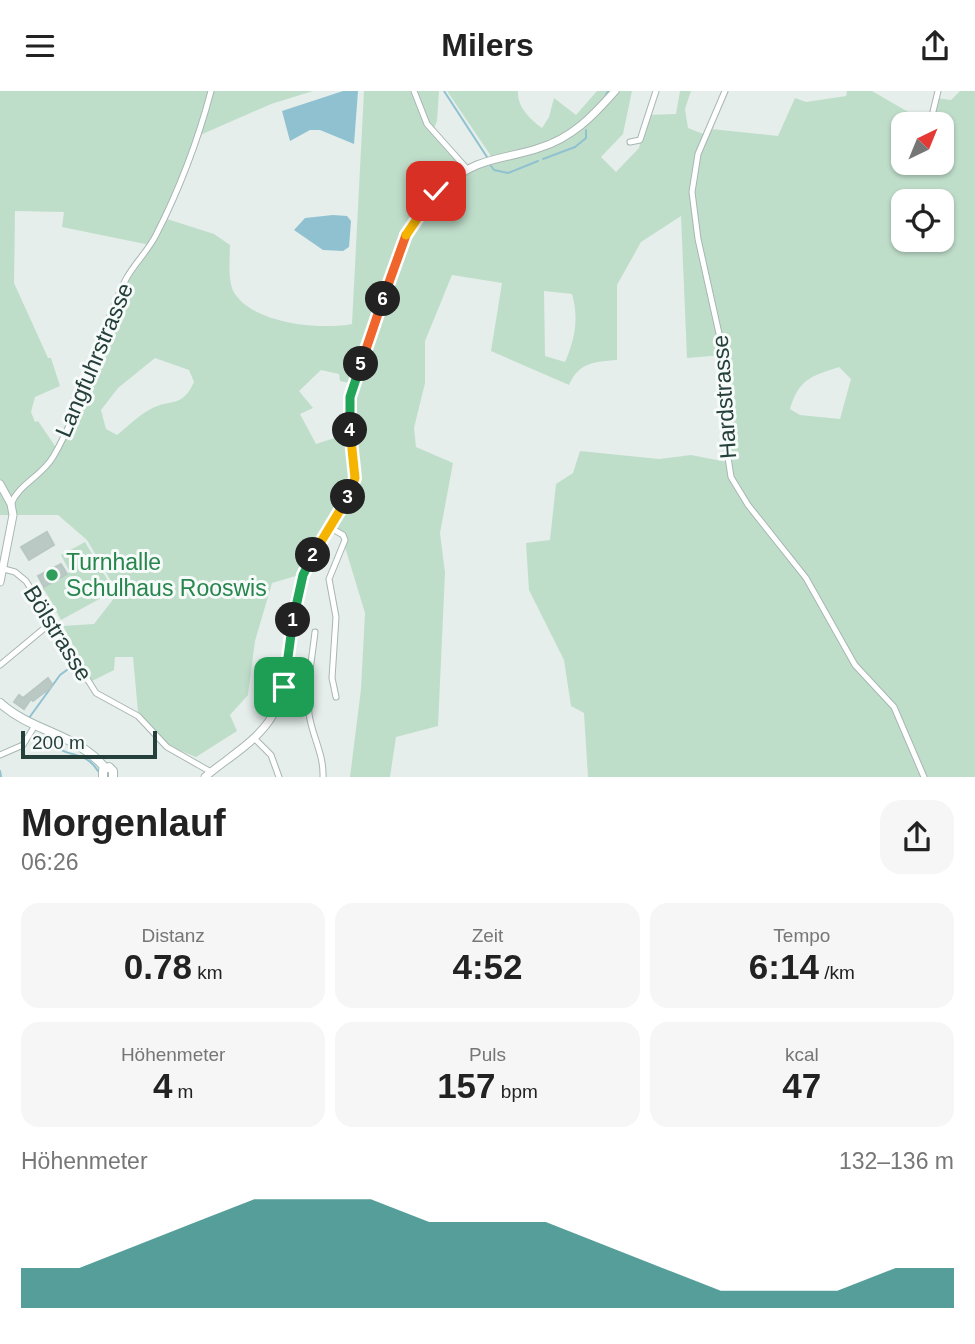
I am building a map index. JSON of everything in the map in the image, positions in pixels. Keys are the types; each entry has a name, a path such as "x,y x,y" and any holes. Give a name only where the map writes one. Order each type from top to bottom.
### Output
{"main road":[{"path":"0,703 34,727 76,742 104,773 112,769 115,776"}],"street":[{"name":"Langfuhrstrasse","path":"11,504 15,495 53,457 88,380 127,278 159,228 198,136 211,91"},
{"path":"414,91 427,124 468,170"},
{"path":"208,775 254,738 268,723 281,700 303,575 343,506 355,478 349,418 350,397 411,224 436,191 468,170 565,138 593,116 615,91"},
{"path":"630,142 640,140 656,91"},
{"name":"Hardstrasse","path":"725,91 698,154 692,192 698,239 722,347 724,431 731,477 748,505 806,578 855,665 894,707 924,777"},
{"path":"933,112 938,91"},
{"path":"0,484 11,504 13,527 0,582"},
{"path":"329,527 343,535 345,540 329,579 336,617 332,678 336,697"},
{"name":"Bölstrasse","path":"4,569 23,578 54,621 96,693 138,716 169,749 202,765 208,775"},
{"path":"0,665 54,621"},
{"path":"315,632 308,699 323,777"},
{"path":"1,755 23,744 34,727"},
{"path":"254,738 271,755 279,777"}],"green space":[{"path":"0,91 313,91 271,104 198,136 164,218 214,234 230,245 232,289 244,304 257,312 289,323 339,326 352,324 364,91 439,91 437,121 433,131 468,169 493,159 447,91 518,91 522,107 542,128 549,117 554,98 576,115 597,91 632,91 623,134 601,157 616,172 639,148 647,115 676,114 680,91 691,91 685,109 688,128 706,135 711,129 778,136 795,98 806,102 846,96 847,91 872,91 908,112 891,112 891,175 954,175 954,112 933,112 936,98 951,100 960,91 975,91 975,777 588,777 584,713 571,706 564,660 529,590 526,543 550,540 556,484 573,473 580,451 659,459 691,455 727,462 723,355 687,358 681,216 641,242 617,285 617,360 588,365 577,372 569,385 491,351 502,283 452,275 425,341 425,383 414,428 416,447 453,463 440,533 445,573 438,726 396,737 390,777 350,777 361,689 365,613 345,540 329,527 306,573 272,583 255,641 248,695 230,715 237,731 196,757 169,746 138,712 133,657 115,657 114,670 92,681 63,626 94,624 118,593 87,540 58,515 0,515","holes":["15,211 64,212 62,227 150,245 127,278 88,380 57,449 38,421 35,422 31,412 35,397 60,386 51,358 48,358 14,283","544,291 572,294 575,328 565,362 545,356","155,358 189,370 194,382 180,400 149,410 117,435 106,429 101,410 118,388","839,367 851,379 840,419 800,415 790,409 798,391 807,380","321,370 339,374 340,381 354,384 350,433 316,444 300,414 313,408 299,391"]},
{"path":"85,542 114,591 61,620 45,591 40,593 38,590 70,572 61,555"}],"water":[{"path":"343,91 358,91 354,144 320,130 310,130 290,141 282,111"},
{"path":"347,216 351,221 349,247 343,251 323,250 294,230 305,218"}],"building":[{"path":"47,532 54,545 29,560 21,547"},
{"name":"Turnhalle Schulhaus Rooswis","path":"61,564 67,574 44,587 38,576"},
{"path":"48,678 52,684 50,688 33,701 31,699 24,709 14,702 19,695 23,698"}],"waterway":[{"path":"444,91 487,157"},
{"path":"604,99 608,91"},
{"path":"543,159 575,147 586,138 586,130"},
{"path":"491,166 494,170 508,173 538,161"},
{"path":"29,718 60,675 71,667"},
{"path":"53,741 62,750 86,759 98,771"},
{"path":"0,771 1,777"}],"place":[{"name":"Turnhalle Schulhaus Rooswis","path":"52,575"}],"route":[{"path":"284,687 297,597 303,575 343,506 355,478 349,418 350,397 402,244 411,224 436,191"}]}
